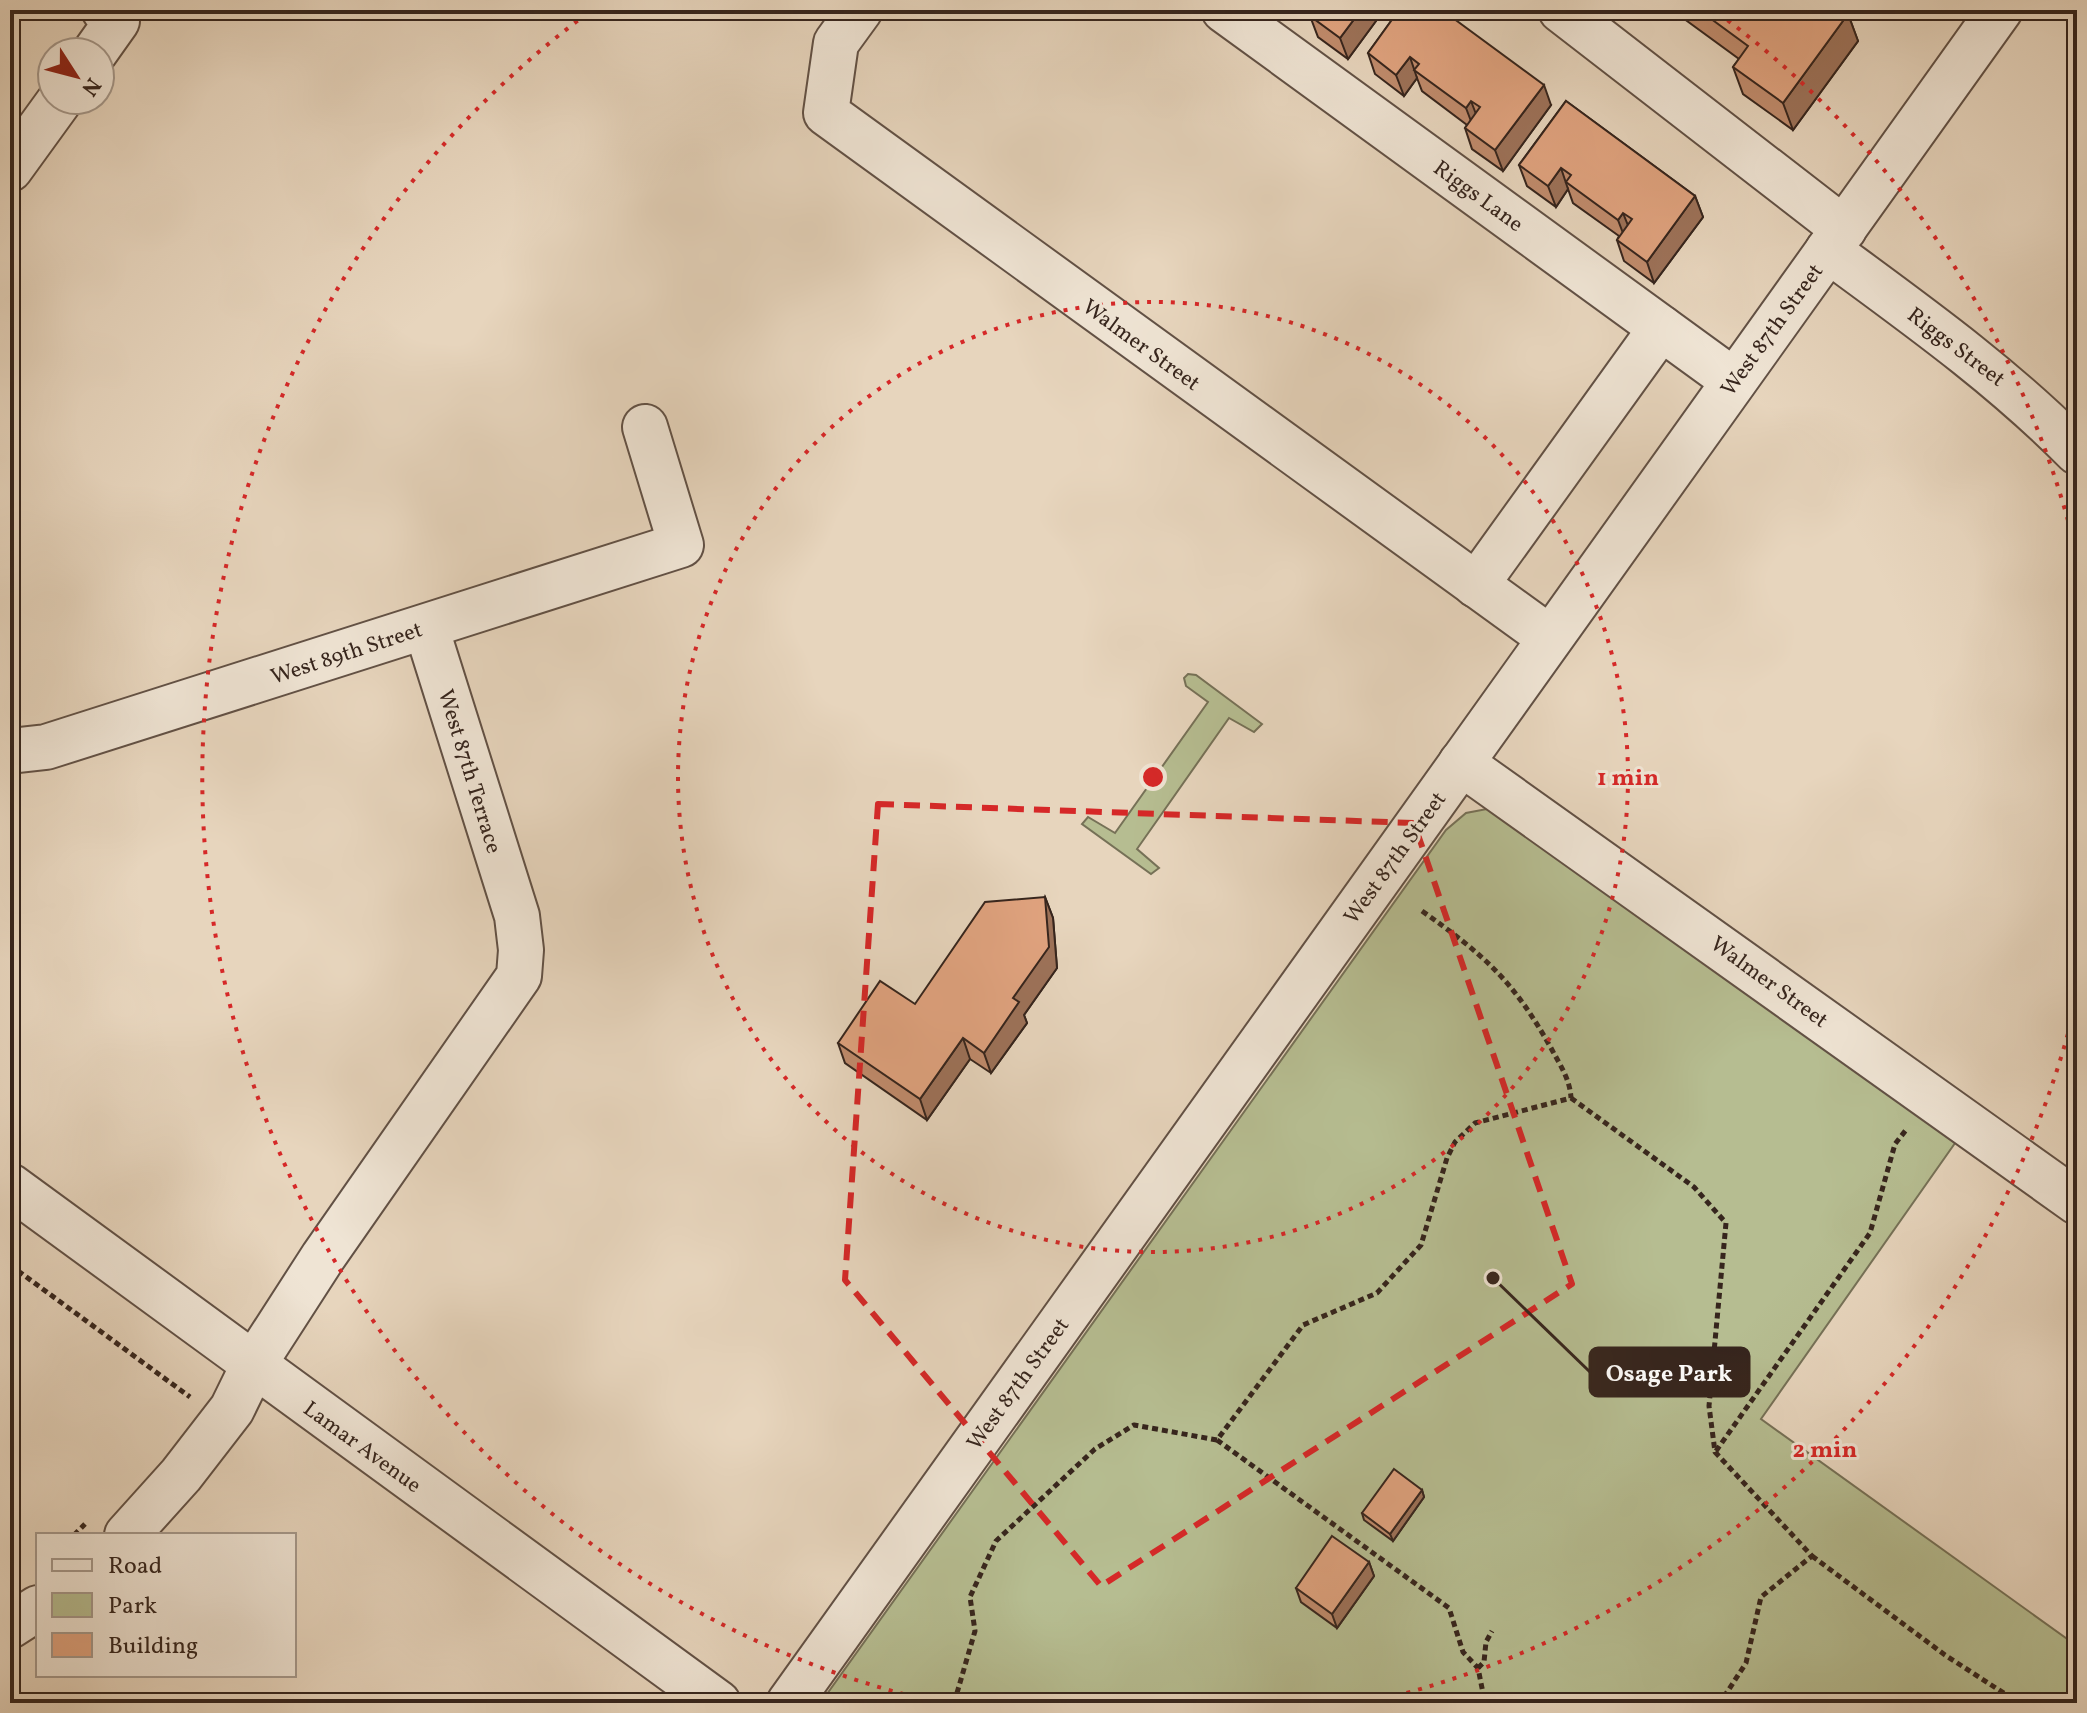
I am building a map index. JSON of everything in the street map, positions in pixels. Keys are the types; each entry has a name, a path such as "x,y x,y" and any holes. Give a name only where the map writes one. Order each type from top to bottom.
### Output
{"street":[{"path":"104,10 117,21 106,36"},
{"name":"Walmer Street","path":"860,10 836,43 826,113 1550,638"},
{"name":"Riggs Lane","path":"1224,10 1734,381"},
{"name":"Riggs Street","path":"1561,10 1984,365 2077,452"},
{"name":"West 87th Street","path":"789,1703 2000,10"},
{"path":"10,169 48,116"},
{"path":"1476,585 1661,328"},
{"name":"West 89th Street","path":"10,751 46,747 681,545 645,427"},
{"name":"West 87th Terrace","path":"254,1364 323,1257 519,976 521,950 517,916 426,627"},
{"name":"Walmer Street","path":"1461,763 2077,1202"},
{"name":"Lamar Avenue","path":"10,1186 718,1703"},
{"path":"111,1525 181,1475 232,1409 254,1364"},
{"path":"10,1626 36,1609"}],"path":[{"path":"1422,911 1480,952 1527,1005 1570,1083 1571,1098"},
{"path":"1217,1440 1303,1325 1377,1293 1421,1245 1447,1158 1465,1131 1475,1123 1571,1098"},
{"path":"1571,1098 1694,1187 1726,1223 1709,1406 1715,1452 1812,1556 1945,1655 2019,1703"},
{"path":"1715,1452 1870,1233 1895,1144 1911,1124"},
{"path":"10,1265 190,1397 183,1411"},
{"path":"958,1703 957,1693 975,1631 970,1597 996,1541 1095,1449 1134,1425 1217,1440 1449,1608 1463,1652 1478,1668 1485,1703"},
{"path":"81,1533 111,1525"},
{"path":"1720,1703 1746,1663 1761,1597 1812,1556"},
{"path":"1478,1668 1484,1662 1486,1642 1492,1631"},
{"path":"847,1702 858,1703"}],"highlighted area":[{"path":"878,804 1414,823 1572,1284 1101,1586 845,1280"}],"green space":[{"path":"1188,674 1196,675 1262,724 1254,732 1229,718 1137,849 1159,868 1151,874 1082,824 1088,817 1115,833 1208,702 1186,686 1184,678"},
{"path":"1492,808 1960,1136 1761,1419 2077,1646 2077,1703 824,1703 827,1694 1446,830 1466,813"}],"building":[{"path":"1314,10 1361,10 1340,38 1310,16"},
{"path":"1399,10 1442,10 1544,85 1495,150 1465,128 1480,107 1471,101 1466,108 1414,70 1419,64 1410,57 1396,75 1368,53"},
{"path":"1699,10 1842,10 1848,14 1783,103 1733,67 1748,46"},
{"path":"1566,101 1695,196 1647,262 1617,240 1632,219 1623,213 1618,220 1566,182 1571,175 1561,168 1548,186 1519,165"},
{"path":"1045,897 1049,947 1013,998 1019,1002 984,1053 963,1038 920,1099 838,1043 880,981 915,1004 985,902"},
{"path":"1394,1469 1422,1490 1390,1534 1362,1513"},
{"path":"1332,1536 1369,1562 1332,1614 1296,1588"}],"place":[{"name":"Osage Park","path":"1493,1278"}]}
